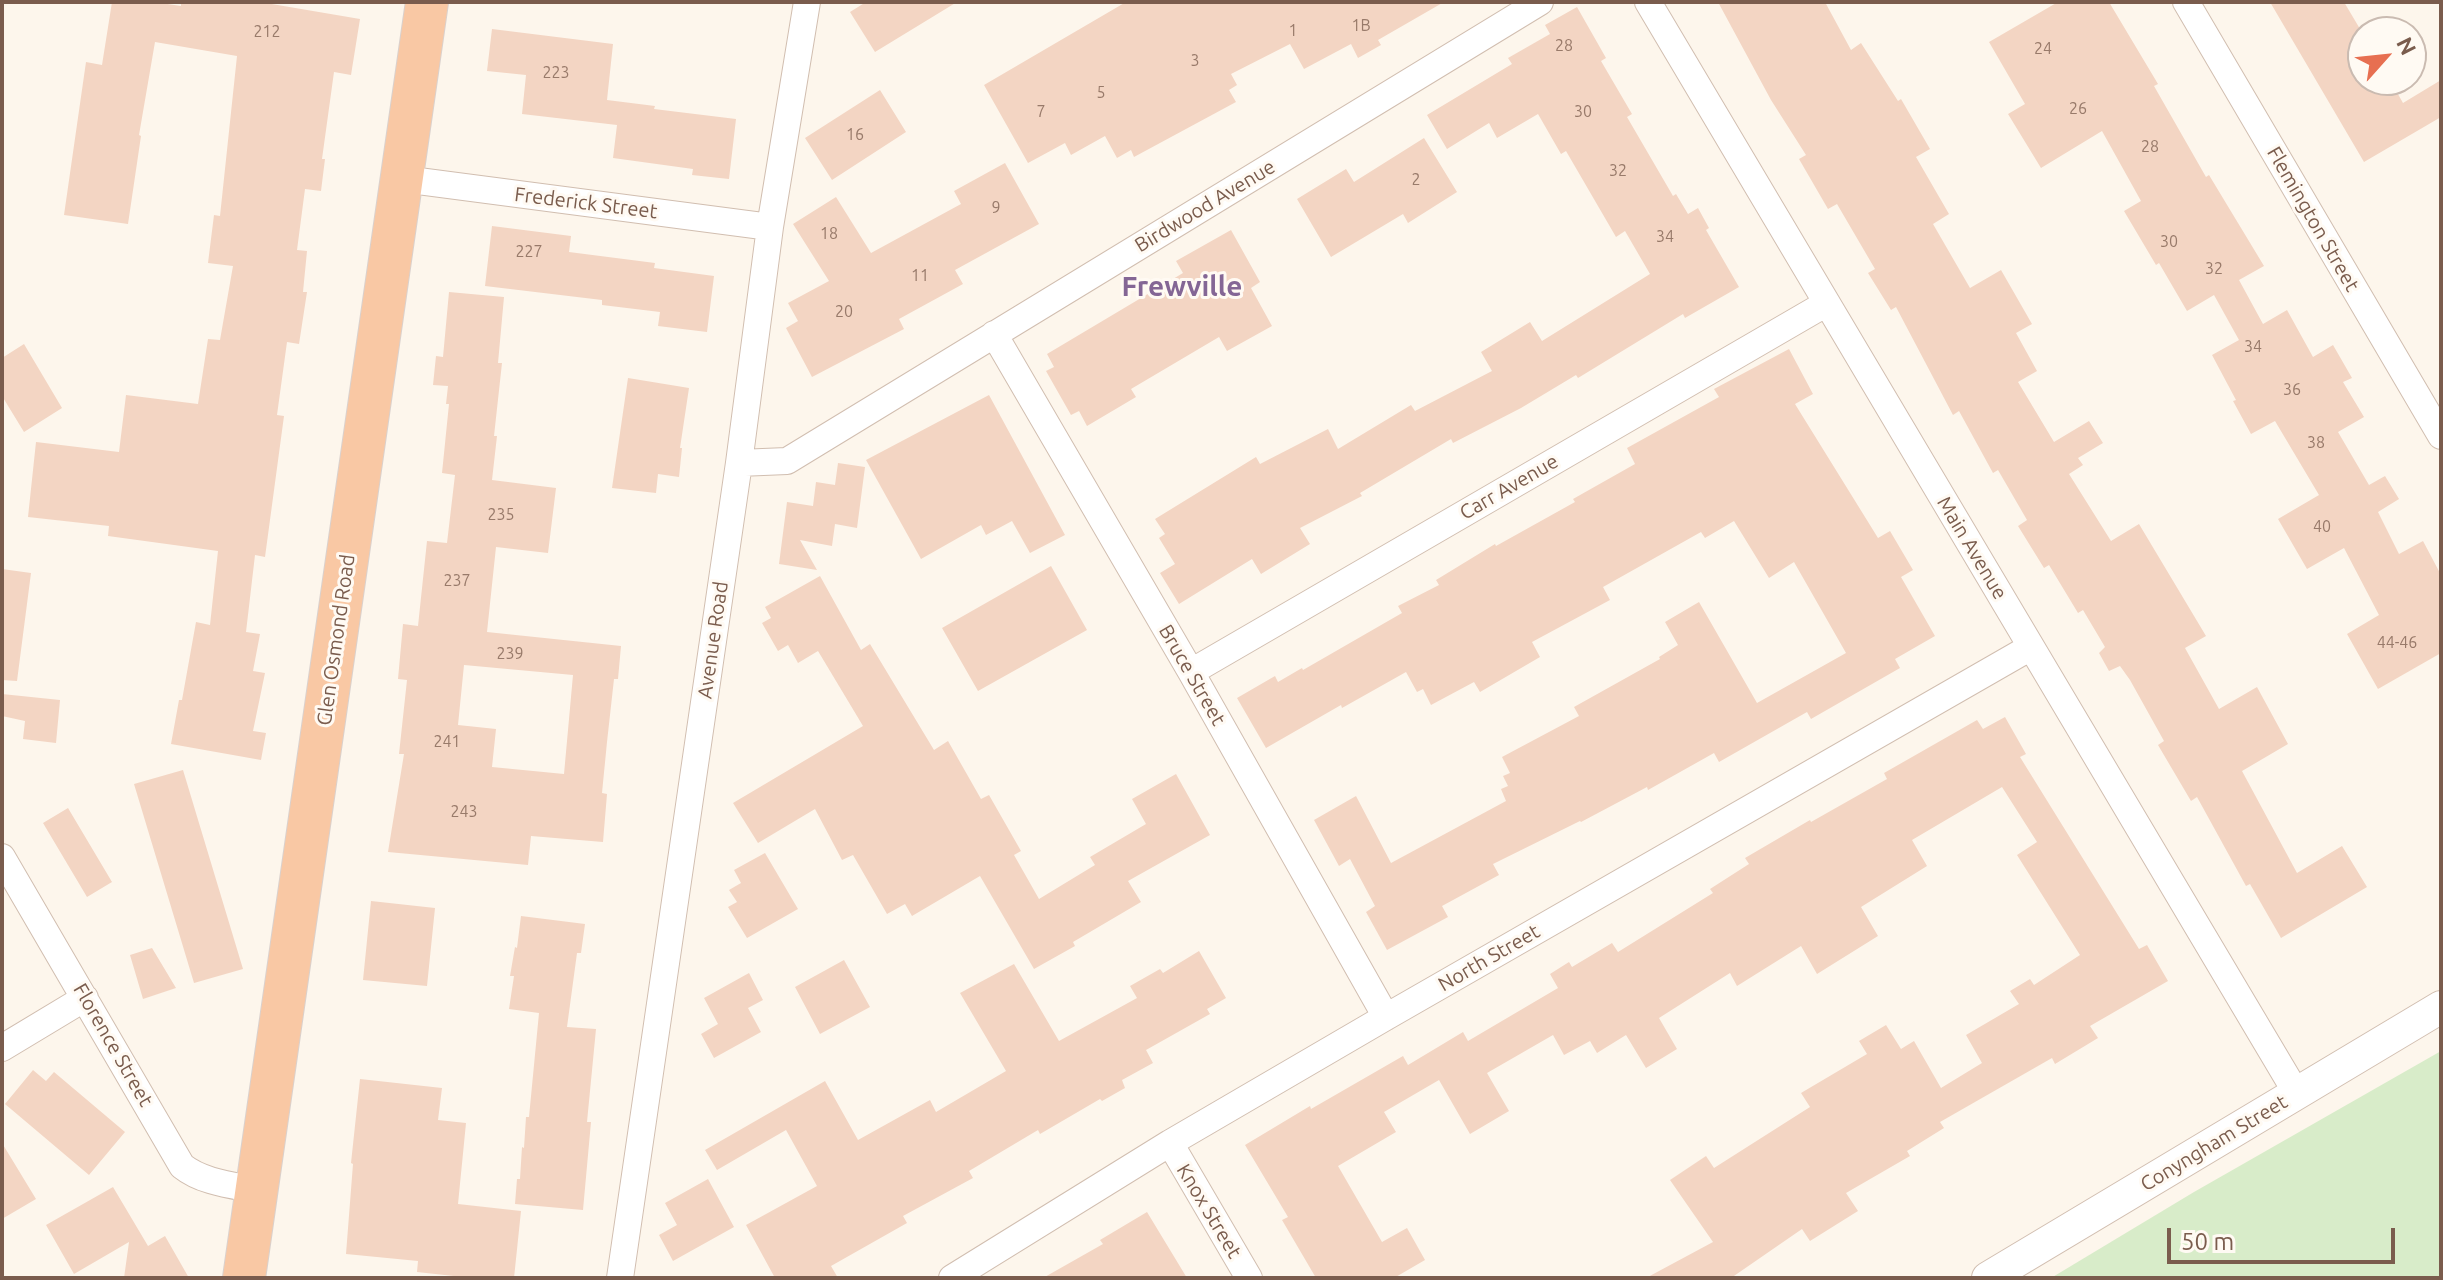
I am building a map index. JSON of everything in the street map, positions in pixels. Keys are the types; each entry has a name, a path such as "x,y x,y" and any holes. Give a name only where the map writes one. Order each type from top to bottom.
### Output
{"highway":[{"name":"Glen Osmond Road","path":"244,1278 427,2"}],"street":[{"name":"Avenue Road","path":"620,1278 739,463 770,227 807,2"},
{"name":"Birdwood Avenue","path":"739,463 787,461 1540,2"},
{"name":"Main Avenue","path":"1648,2 2297,1094"},
{"name":"Flemington Street","path":"2186,2 2441,436"},
{"name":"Frederick Street","path":"403,179 770,227"},
{"name":"Carr Avenue","path":"1191,672 1827,303"},
{"name":"Bruce Street","path":"994,334 1191,672 1386,1017"},
{"name":"North Street","path":"952,1278 1170,1143 2031,647"},
{"name":"Florence Street","path":"2,857 182,1166 207,1179 256,1190"},
{"path":"2,1048 85,998"},
{"name":"Conyngham Street","path":"1988,1278 2441,1007"},
{"name":"Knox Street","path":"1170,1143 1249,1278"}],"green space":[{"path":"2441,1051 2441,1278 2051,1278 2194,1192"}],"building":[{"path":"112,2 154,2 181,6 181,2 260,2 360,19 351,75 334,72 322,159 325,159 321,191 305,189 297,250 307,251 303,292 307,292 299,344 287,342 277,415 284,416 265,557 255,555 246,632 260,634 253,671 265,673 253,731 266,733 261,760 171,744 196,622 210,625 218,551 108,536 109,526 28,517 36,442 119,452 126,395 198,404 208,339 220,340 233,266 208,263 214,215 220,216 237,56 155,42 128,224 64,215 86,62 102,65"},
{"path":"866,2 957,2 875,52 850,12"},
{"path":"1126,2 1444,2 1378,40 1381,45 1358,58 1351,44 1304,69 1290,44 1231,74 1237,85 1229,90 1236,102 1134,157 1131,150 1117,158 1105,136 1071,155 1065,143 1028,163 984,85"},
{"path":"1718,2 1825,2 1851,50 1861,43 1898,101 1901,99 1930,149 1916,157 1949,214 1933,224 1970,288 2001,270 2032,324 2016,333 2037,371 2018,382 2054,442 2089,421 2103,443 2078,458 2083,465 2069,474 2111,541 2139,524 2206,636 2185,648 2219,709 2257,687 2288,744 2242,771 2297,873 2342,846 2367,887 2281,938 2250,884 2246,886 2197,797 2191,801 2158,745 2164,741 2130,680 2120,666 2109,671 2099,653 2105,647 2083,610 2078,613 2049,565 2044,568 2018,526 2027,520 1998,470 1993,473 1959,411 1953,415 1896,307 1891,310 1868,273 1875,269 1837,204 1828,209 1799,159 1806,155 1771,100"},
{"path":"2058,2 2109,2 2158,84 2154,86 2206,177 2209,175 2264,266 2239,280 2263,324 2287,310 2313,357 2333,345 2352,378 2343,382 2364,417 2338,432 2369,485 2385,476 2399,499 2378,512 2399,554 2423,541 2441,575 2441,653 2378,689 2347,634 2379,615 2344,548 2307,569 2278,519 2319,495 2275,421 2251,434 2233,401 2236,400 2212,355 2239,340 2214,295 2187,311 2124,211 2141,201 2102,131 2041,168 2008,114 2025,104 1989,42"},
{"path":"2270,2 2344,2 2352,16 2347,16 2347,96 2399,96 2403,103 2415,96 2427,96 2427,88 2441,80 2441,117 2364,162"},
{"path":"1577,7 1606,58 1601,61 1632,114 1627,117 1673,196 1676,194 1688,214 1698,208 1709,228 1706,230 1739,287 1685,318 1683,314 1578,378 1576,375 1453,443 1451,439 1360,493 1362,496 1300,528 1310,544 1261,574 1252,559 1179,604 1160,573 1175,564 1159,538 1165,534 1155,519 1256,457 1260,464 1328,429 1338,449 1411,405 1415,411 1492,371 1481,352 1530,322 1542,341 1650,274 1625,231 1616,237 1566,151 1561,154 1538,114 1497,138 1489,123 1447,149 1427,115 1512,64 1508,58 1550,34 1545,25"},
{"path":"492,29 613,44 607,100 736,119 729,179 692,175 693,169 613,158 617,125 522,114 526,75 487,71"},
{"path":"880,90 906,132 832,180 805,138"},
{"path":"1424,138 1457,192 1408,223 1403,214 1331,257 1297,199 1346,169 1354,182"},
{"path":"1005,163 1039,224 955,270 963,284 899,319 904,329 812,377 786,328 798,321 788,303 829,281 793,224 836,197 871,253 961,204 954,191"},
{"path":"492,226 571,236 569,252 655,263 654,268 714,276 707,332 658,326 660,312 602,305 602,300 485,286"},
{"path":"1231,230 1260,282 1251,288 1272,326 1227,351 1219,337 1131,389 1136,397 1087,426 1079,411 1071,415 1046,371 1054,367 1047,354 1183,273 1176,261"},
{"path":"449,292 504,297 492,480 556,488 548,553 496,547 487,632 621,646 618,679 614,679 602,793 607,794 603,842 531,836 528,865 388,852 404,754 399,754 407,680 398,679 403,624 418,626 427,541 447,543 455,475 442,473 448,386 433,385 436,356 443,357","holes":["464,665 573,675 564,774 492,767 496,729 458,725"]},
{"path":"24,344 62,408 24,432 2,396 2,358"},
{"path":"1789,349 1813,394 1795,404 1878,538 1890,531 1913,570 1901,577 1935,636 1895,659 1900,668 1811,719 1807,712 1719,762 1714,753 1648,790 1647,787 1493,864 1499,875 1442,906 1448,917 1387,950 1366,912 1375,906 1350,859 1339,866 1314,820 1356,796 1391,863 1506,801 1501,789 1508,786 1503,776 1510,773 1502,757 1579,716 1574,707 1660,659 1678,645 1665,622 1699,602 1757,703 1846,653 1794,562 1769,578 1734,521 1705,538 1701,532 1603,587 1610,600 1532,642 1540,657 1480,692 1474,682 1431,705 1423,689 1417,692 1406,672 1266,748 1237,698 1275,676 1278,682 1303,670 1402,613 1398,606 1439,585 1436,580 1495,544 1575,502 1573,499 1635,464 1627,448 1719,397 1714,389"},
{"path":"628,378 689,388 679,477 658,474 656,493 612,488"},
{"path":"989,395 1065,535 1030,553 1012,521 986,535 981,525 921,559 866,460"},
{"path":"838,463 865,467 857,528 835,524 832,546 800,540 817,570 779,564 787,502 813,506 816,482 835,485"},
{"path":"1051,566 1087,630 978,691 942,628"},
{"path":"2,569 31,573 17,681 2,680"},
{"path":"820,576 861,650 870,644 934,750 948,741 981,799 989,795 1021,851 1014,855 1039,899 1095,865 1090,857 1146,824 1132,799 1176,774 1210,835 1128,881 1141,902 1034,969 980,876 912,916 905,904 887,914 853,855 842,860 815,809 758,843 733,803 863,726 818,651 798,663 788,645 778,651 762,623 771,618 765,607"},
{"path":"2,694 60,700 56,743 23,739 25,721 2,716"},
{"path":"2005,717 2026,754 2020,757 2139,949 2147,945 2168,981 2090,1026 2098,1038 2055,1064 2052,1058 1940,1122 1944,1128 1907,1151 1910,1156 1846,1193 1858,1211 1810,1241 1802,1229 1731,1278 1646,1278 1713,1242 1670,1180 1706,1156 1714,1168 1810,1107 1801,1093 1867,1054 1859,1041 1886,1025 1901,1049 1914,1041 1941,1088 1982,1063 1966,1035 2019,1004 2010,991 2030,979 2034,985 2080,955 2017,855 2037,842 2002,787 1912,840 1927,866 1861,907 1878,936 1817,974 1801,946 1737,986 1730,973 1659,1018 1677,1049 1646,1068 1626,1035 1597,1053 1590,1041 1564,1055 1553,1035 1487,1073 1509,1111 1470,1134 1439,1080 1384,1112 1396,1132 1338,1166 1382,1242 1407,1228 1425,1260 1394,1278 1316,1278 1282,1220 1288,1217 1245,1145 1403,1056 1408,1065 1463,1032 1468,1041 1558,988 1550,974 1569,962 1572,967 1612,943 1618,952 1713,893 1710,889 1749,864 1745,858 1887,779 1884,773 1977,720 1983,729"},
{"path":"183,770 243,969 194,983 134,784"},
{"path":"68,808 112,882 87,897 43,823"},
{"path":"765,853 798,909 747,938 728,907 737,902 729,890 741,883 734,870"},
{"path":"371,901 435,908 427,986 363,980"},
{"path":"521,916 585,924 581,953 577,953 567,1027 596,1029 583,1210 515,1204 526,1117 529,1117 539,1013 509,1009 514,976 510,976"},
{"path":"152,948 176,988 143,999 130,955"},
{"path":"1199,951 1226,998 1207,1009 1210,1014 1146,1050 1153,1063 1122,1080 1125,1088 1040,1134 1038,1130 969,1171 973,1178 903,1216 907,1223 831,1266 838,1278 775,1278 746,1225 817,1186 786,1130 717,1170 705,1150 825,1081 858,1140 930,1100 936,1112 1006,1071 960,993 1014,964 1059,1041 1137,998 1130,986 1160,969 1163,973"},
{"path":"844,960 870,1007 820,1034 795,987"},
{"path":"749,973 763,1000 748,1008 761,1032 714,1058 701,1034 718,1024 704,998"},
{"path":"33,1070 46,1081 54,1072 125,1132 89,1175 5,1104"},
{"path":"360,1079 442,1088 438,1120 466,1123 458,1204 521,1211 514,1278 472,1278 417,1272 418,1261 346,1254"},
{"path":"2,1143 36,1199 2,1219"},
{"path":"708,1179 734,1227 673,1261 659,1235 677,1225 665,1203"},
{"path":"113,1187 148,1246 165,1236 189,1278 124,1278 129,1242 74,1274 46,1225"},
{"path":"1147,1212 1187,1278 1043,1278 1103,1244 1100,1240"}],"district":[{"name":"Frewville","path":"1182,287"}]}
